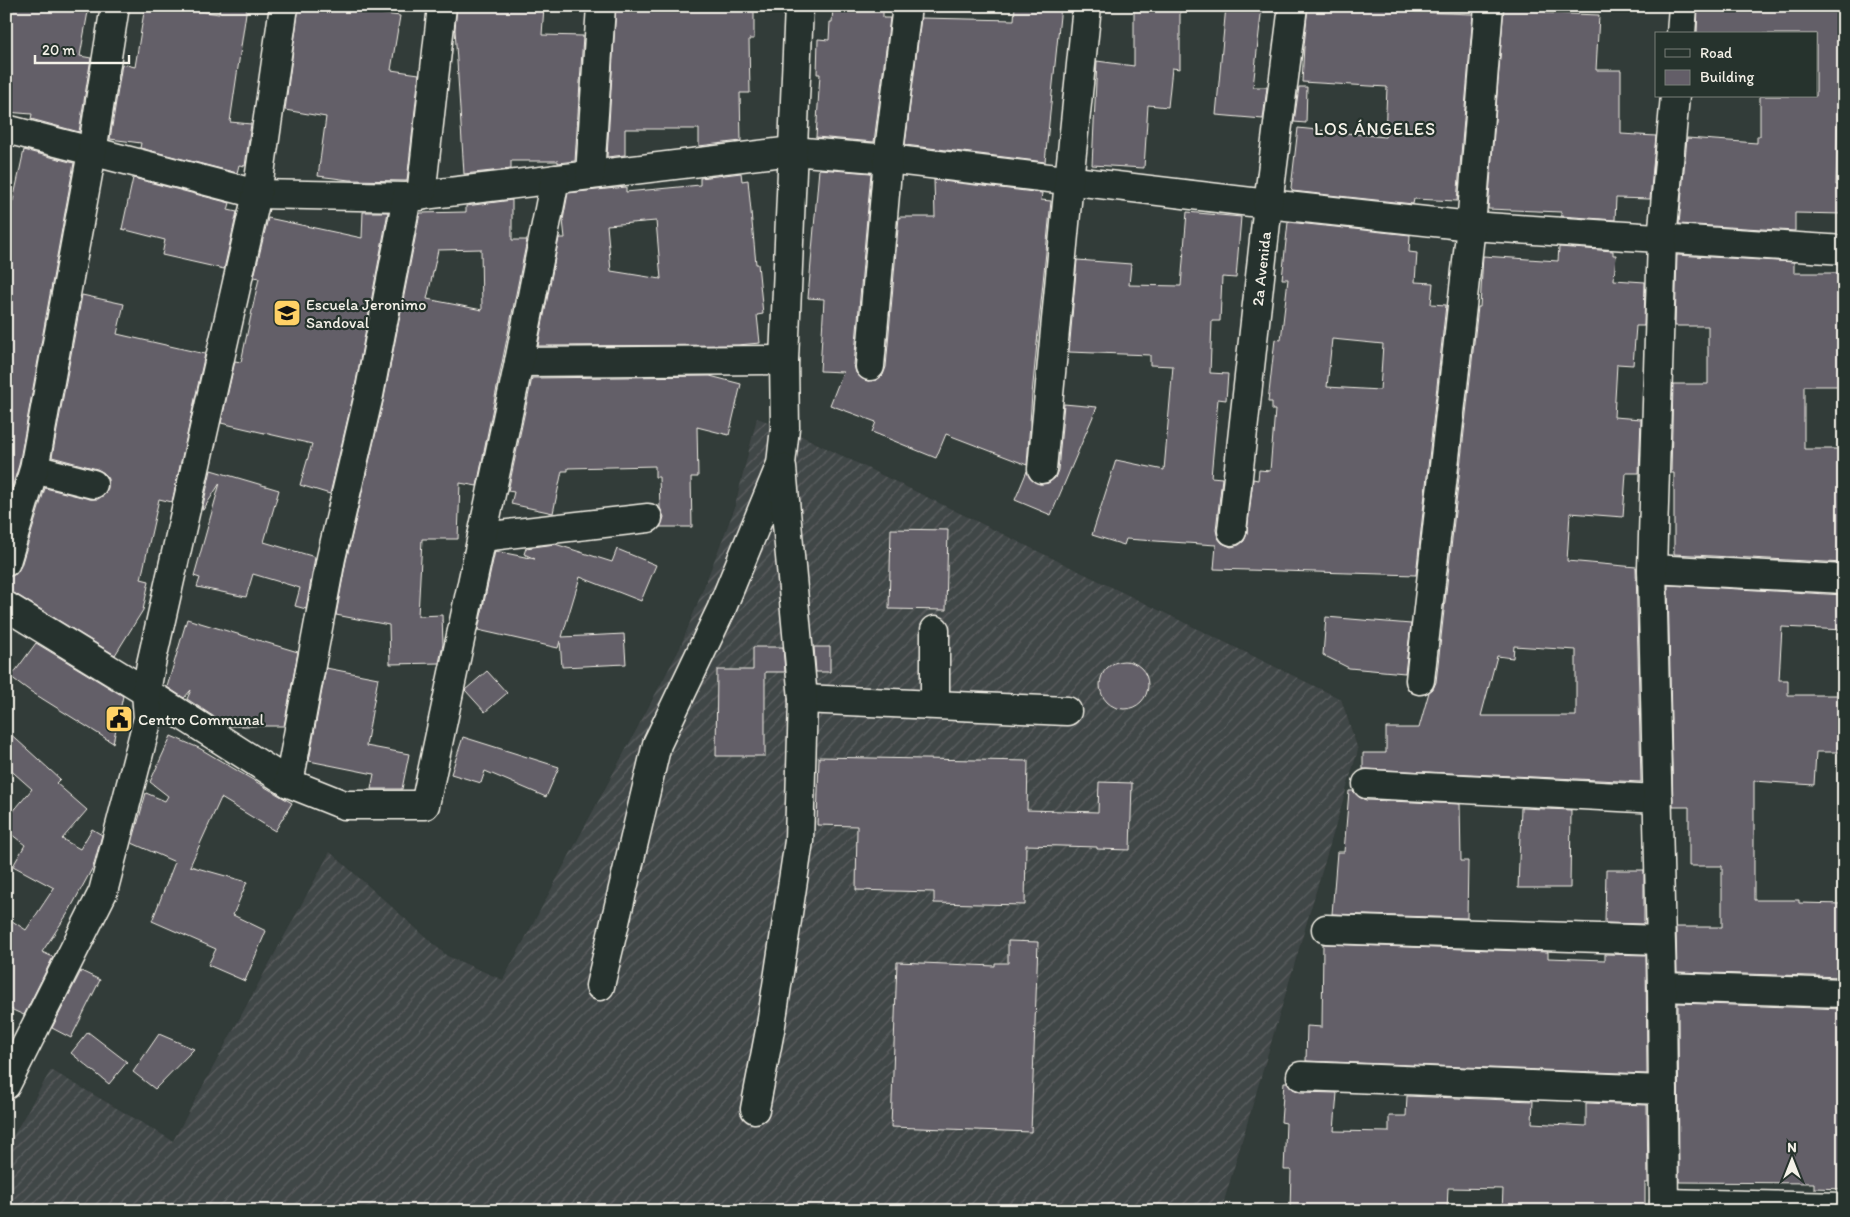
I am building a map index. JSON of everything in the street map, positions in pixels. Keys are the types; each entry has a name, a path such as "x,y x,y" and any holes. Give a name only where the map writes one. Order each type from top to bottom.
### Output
{"street":[{"path":"6,562 34,469 92,152 115,6"},
{"path":"6,1085 103,892 148,718 146,692 155,645 257,194 284,6"},
{"path":"289,783 330,558 414,196 442,6"},
{"path":"590,175 601,6"},
{"path":"755,1109 771,1025 799,841 803,699 781,464 785,428 784,360 799,6"},
{"path":"870,366 888,159 906,6"},
{"path":"1042,469 1087,6"},
{"name":"2a Avenida","path":"1232,531 1268,204 1293,6"},
{"path":"1420,680 1471,226 1489,6"},
{"path":"1681,32 1683,6"},
{"path":"1675,98 1662,239 1652,569 1662,987 1664,1207 1844,1207"},
{"path":"6,130 257,194 414,196 792,151 888,159 1471,226 1844,250"},
{"path":"6,606 289,783 344,805 425,805 519,362 555,179"},
{"path":"519,362 784,360"},
{"path":"600,986 657,744 721,610 781,464"},
{"path":"34,469 93,484"},
{"path":"482,537 648,518"},
{"path":"1652,569 1844,579"},
{"path":"935,630 935,704"},
{"path":"803,699 1067,710"},
{"path":"1367,784 1658,799"},
{"path":"1326,928 1660,940"},
{"path":"1662,987 1844,993"},
{"path":"1301,1076 1663,1090"}],"shaded area":[{"path":"757,418 785,428 1341,699 1358,750 1221,1211 6,1211 6,1148 51,1070 173,1141 330,852 447,956 503,980 680,648 734,510"}],"building":[{"path":"6,6 89,6 80,56 91,58 79,132 31,119 32,114 6,112"},
{"path":"145,6 165,6 219,14 220,6 247,6 230,122 251,124 245,166 239,165 237,173 140,148 141,143 110,139 122,64 135,67"},
{"path":"299,6 362,6 362,11 400,16 391,70 419,74 407,181 349,180 318,176 326,117 285,110"},
{"path":"457,6 544,6 542,35 583,36 575,161 558,163 558,161 511,161 511,169 464,174 455,29"},
{"path":"616,6 754,6 754,39 749,39 750,93 740,93 741,141 699,146 699,129 625,129 625,155 607,157"},
{"path":"833,6 883,6 883,18 890,18 874,142 816,137 820,74 817,74 818,39 829,40"},
{"path":"1015,6 1061,6 1045,162 905,145 921,18 1014,20"},
{"path":"1134,6 1180,6 1180,69 1172,68 1168,107 1148,105 1144,168 1092,165 1097,61 1134,66"},
{"path":"1226,6 1262,6 1253,87 1267,87 1263,119 1216,115"},
{"path":"1308,6 1415,6 1415,12 1473,14 1457,201 1414,199 1413,204 1292,191 1298,128 1385,137 1387,87 1302,82"},
{"path":"1504,6 1547,6 1546,13 1599,15 1596,70 1621,70 1621,134 1656,136 1650,199 1616,198 1615,220 1561,216 1561,212 1488,209"},
{"path":"1698,6 1803,6 1803,8 1844,9 1844,106 1838,106 1836,185 1844,185 1844,214 1795,213 1795,231 1679,224 1687,138 1757,143 1757,136 1760,136 1760,98 1818,98 1818,32 1697,32"},
{"path":"1299,87 1307,87 1306,123 1294,122"},
{"path":"24,150 74,163 19,465 6,507 6,200 13,201"},
{"path":"819,169 871,173 854,365 856,373 868,381 877,380 883,375 886,367 899,217 935,217 934,180 1042,193 1041,200 1051,201 1027,465 946,434 936,458 872,432 876,422 830,405 843,372 820,371 824,299 808,298"},
{"path":"741,173 742,181 748,180 763,314 757,315 760,343 738,345 538,346 559,238 565,238 563,220 568,193 626,187 626,192 700,185 700,178","holes":["656,221 661,279 611,271 607,225"]},
{"path":"133,178 230,203 228,210 237,212 224,269 162,255 165,240 122,229"},
{"path":"512,200 512,240 527,240 477,486 460,483 458,539 422,539 418,616 442,615 443,644 439,663 390,664 389,625 336,615 346,561 384,398 420,213 466,212 466,206","holes":["481,249 482,310 427,299 438,250"]},
{"path":"363,212 388,212 354,392 330,494 300,485 312,444 221,423 235,361 241,362 259,278 254,277 268,218 362,238"},
{"path":"1187,212 1241,217 1236,278 1222,277 1220,321 1212,321 1210,373 1228,374 1226,400 1218,399 1211,477 1222,478 1216,530 1218,538 1222,543 1231,547 1239,545 1244,541 1247,533 1253,479 1258,480 1259,470 1270,471 1275,410 1272,410 1272,402 1268,402 1275,339 1281,340 1288,279 1282,279 1288,222 1410,235 1409,252 1417,253 1415,282 1433,283 1431,304 1446,305 1416,575 1214,569 1216,545 1126,539 1124,545 1092,535 1116,460 1164,470 1173,366 1150,365 1150,355 1069,352 1077,260 1131,264 1129,285 1181,286","holes":["1332,339 1383,344 1380,390 1327,387"]},
{"path":"1559,247 1613,251 1613,255 1616,255 1614,280 1645,282 1644,326 1636,326 1633,365 1617,364 1614,417 1641,419 1639,473 1626,473 1623,517 1570,513 1567,561 1636,567 1641,782 1363,769 1363,753 1386,753 1386,728 1419,728 1429,692 1433,689 1436,682 1478,307 1480,307 1483,256 1558,261","holes":["1514,646 1576,650 1576,716 1481,716 1497,656 1513,658"]},
{"path":"1677,255 1794,262 1794,273 1844,273 1844,386 1804,386 1804,449 1844,449 1844,563 1674,554 1674,473 1671,473 1673,384 1708,384 1708,326 1675,326"},
{"path":"82,295 124,304 117,334 205,354 172,502 159,499 141,579 149,581 143,610 115,655 14,593 6,590 6,577 16,574 21,566 45,488 90,499 98,499 104,495 108,488 108,479 104,473 97,469 52,457"},
{"path":"710,376 741,384 729,435 697,427 698,477 691,477 692,527 660,527 664,517 660,508 659,477 655,477 655,466 568,468 568,471 562,471 553,513 511,504 514,492 508,491 532,378"},
{"path":"1064,404 1097,407 1051,515 1015,500 1027,471 1033,481 1040,484 1048,483 1055,478 1058,470"},
{"path":"211,470 279,490 264,542 315,557 306,609 295,606 300,588 253,574 246,597 197,587 200,578 194,576 220,483 202,510"},
{"path":"891,529 948,530 946,610 889,609"},
{"path":"555,544 612,562 617,549 656,565 641,601 580,577 562,637 624,634 626,664 562,667 560,641 558,648 478,630 495,551 535,559 524,554 526,548"},
{"path":"1668,585 1844,595 1844,630 1782,627 1779,680 1788,680 1788,695 1844,695 1844,752 1816,752 1814,785 1754,781 1754,900 1799,900 1799,903 1844,904 1844,977 1677,972 1676,927 1722,927 1722,866 1689,866 1689,807 1673,807"},
{"path":"1326,617 1411,624 1405,673 1349,668 1323,655"},
{"path":"187,619 298,652 284,726 228,726 187,699 191,690 184,698 167,687"},
{"path":"36,643 123,696 113,743 11,677"},
{"path":"753,647 783,647 785,672 765,672 765,756 716,756 717,670 753,670"},
{"path":"814,647 830,647 830,672 816,672"},
{"path":"1124,661 1133,663 1141,668 1146,676 1148,685 1146,694 1141,702 1133,707 1124,709 1115,707 1107,702 1102,694 1100,685 1102,676 1107,668 1115,663"},
{"path":"326,668 378,678 366,746 409,754 402,789 371,789 374,774 309,761"},
{"path":"487,671 507,693 485,712 465,690"},
{"path":"6,730 60,779 56,783 87,810 62,839 80,849 92,829 102,835 93,867 68,913 42,952 53,957 24,1015 6,1007 6,917 26,930 54,888 13,866 25,845 6,830 6,820 32,789 6,766"},
{"path":"171,736 199,748 292,803 275,831 221,798 190,866 247,882 233,915 266,931 245,981 208,965 216,949 152,921 175,862 132,843 146,793 165,801 168,796 150,782"},
{"path":"463,737 559,767 546,797 485,771 481,783 451,774"},
{"path":"819,757 1028,761 1027,810 1098,812 1099,782 1132,783 1130,850 1026,845 1025,905 934,903 934,892 856,890 857,826 817,825"},
{"path":"1349,791 1353,791 1359,797 1366,800 1460,804 1461,861 1468,861 1467,918 1332,914 1337,852 1344,852"},
{"path":"1521,808 1571,810 1570,888 1518,888"},
{"path":"1606,870 1644,870 1644,924 1605,923"},
{"path":"1008,941 1038,942 1031,1132 891,1127 897,962 995,966 995,963 1008,963"},
{"path":"1323,944 1548,952 1548,958 1605,960 1605,954 1646,955 1647,1074 1306,1061 1307,1026 1322,1027"},
{"path":"81,971 100,980 71,1038 52,1028"},
{"path":"1678,1003 1844,1009 1844,1189 1814,1188 1814,1183 1679,1182"},
{"path":"88,1032 127,1062 109,1084 71,1053"},
{"path":"159,1034 194,1049 155,1089 133,1072"},
{"path":"1284,1082 1287,1082 1293,1089 1300,1092 1337,1093 1334,1131 1389,1132 1389,1116 1406,1116 1407,1096 1533,1101 1532,1123 1586,1126 1586,1103 1647,1105 1648,1183 1645,1183 1645,1211 1502,1211 1503,1189 1448,1188 1447,1211 1290,1210 1291,1170 1284,1170 1286,1123 1281,1122"}],"place":[{"name":"Escuela Jeronimo Sandoval","path":"287,313"},
{"name":"Centro Communal","path":"119,719"}],"district":[{"name":"LOS ÁNGELES","path":"1375,129"}]}
